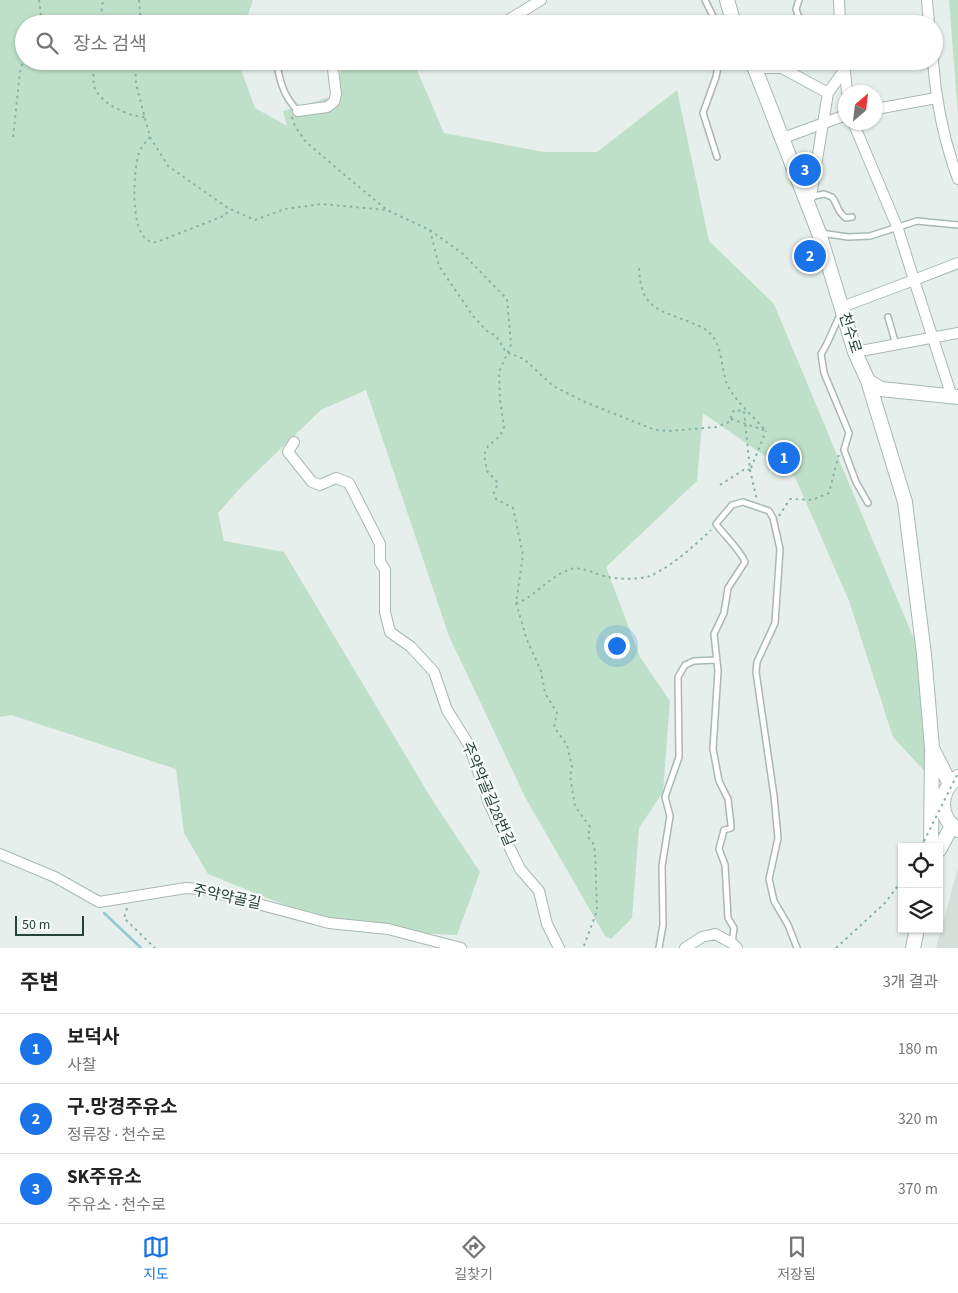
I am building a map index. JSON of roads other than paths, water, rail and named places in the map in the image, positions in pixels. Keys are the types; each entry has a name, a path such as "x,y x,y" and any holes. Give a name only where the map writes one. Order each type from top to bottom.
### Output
{"street":[{"path":"516,15 541,0"},
{"path":"727,0 731,15"},
{"path":"839,0 840,15"},
{"path":"927,0 928,15"},
{"path":"298,111 327,106 334,102 336,94 333,70"},
{"name":"천수로","path":"756,70 808,197 855,352 868,381 905,502 924,654 932,748 932,843"},
{"path":"793,70 828,93"},
{"path":"808,197 824,122 828,93 841,70"},
{"path":"845,70 846,85"},
{"path":"934,70 936,98 950,156 958,179"},
{"path":"883,108 936,98"},
{"path":"783,138 838,118"},
{"path":"856,130 898,229 933,338 955,397 881,389 868,381"},
{"path":"842,309 958,263"},
{"path":"855,352 896,346 958,333"},
{"name":"주약약골길28번길","path":"294,442 288,452 312,482 320,485 336,478 349,483 380,544 380,562 385,570 385,612 390,632 410,647 434,672 447,710 469,745 488,803 504,838 520,869 539,891 547,924 559,948"},
{"path":"932,748 955,778 942,801 943,810 955,828 943,844"},
{"name":"주약약골길","path":"0,854 55,877 99,902 186,888 202,889 329,923 388,928 461,948"},
{"path":"913,948 916,933"},
{"path":"685,948 702,937 715,934 734,945"}],"lane":[{"path":"705,0 712,15"},
{"path":"798,15 796,9 799,0"},
{"path":"278,70 280,85 287,100 298,111"},
{"path":"717,70 703,112 717,157"},
{"path":"808,197 824,194 832,197 842,215 846,218 852,217"},
{"path":"819,233 848,237 870,236 898,229 917,221 958,224"},
{"path":"842,309 821,354 824,373 849,433 844,450 856,482 868,503"},
{"path":"888,317 896,346"},
{"path":"734,945 734,928 728,918 726,866 719,849 724,830 731,828 730,807 719,781 713,749 718,671 714,634 724,613 728,588 745,562 743,556 724,536 716,524 732,505 744,502 768,511 772,518 780,549 776,623 758,662 756,672 774,796 778,838 769,878 774,901 788,925 798,948"},
{"path":"659,948 664,925 662,866 670,816 665,797 679,757 678,678 685,665 694,661 716,660"}],"waterway":[{"path":"104,913 141,948"}],"place":[{"name":"SK주유소","path":"805,170"},
{"name":"구.망경주유소","path":"810,256"},
{"name":"보덕사","path":"784,458"}]}
